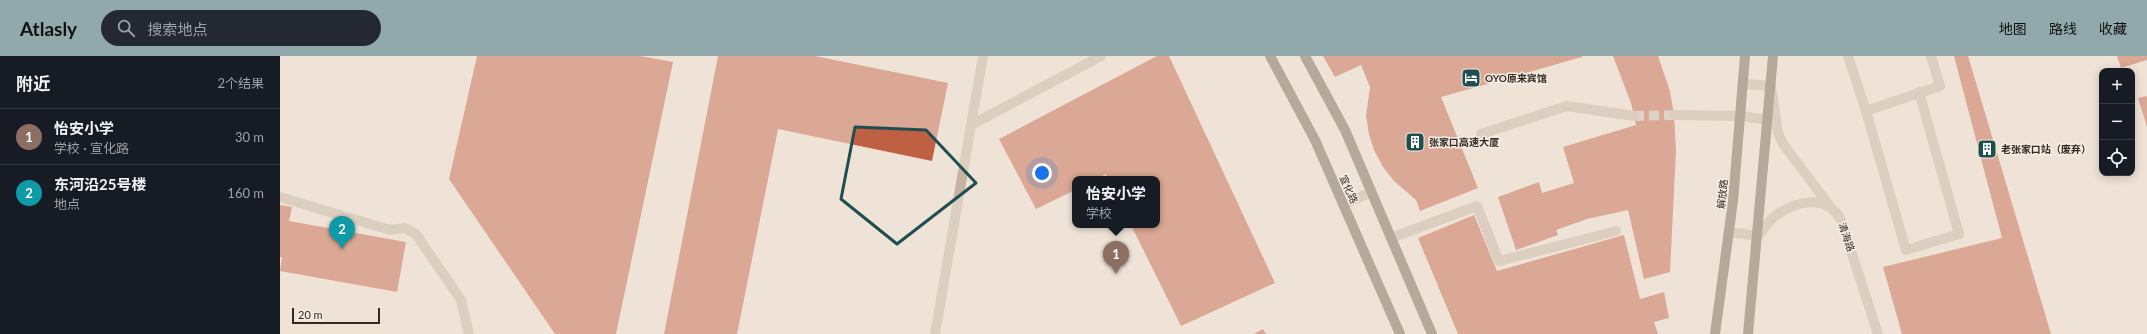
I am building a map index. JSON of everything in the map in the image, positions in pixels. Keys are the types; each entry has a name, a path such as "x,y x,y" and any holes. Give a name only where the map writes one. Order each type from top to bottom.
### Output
{"main road":[{"name":"宣化路","path":"1270,56 1314,140 1400,334"},
{"name":"宣化路","path":"1305,56 1345,130 1432,334"},
{"name":"解放路","path":"1716,334 1729,232 1744,84 1745,56"},
{"path":"1748,334 1773,56"}],"street":[{"path":"935,334 983,56"},
{"path":"971,125 1101,56"},
{"path":"1848,56 1866,111 1906,250 1959,234 1919,92"},
{"path":"1866,111 1940,86 1931,56"},
{"path":"1744,84 1771,86"},
{"name":"清海路","path":"1771,86 1778,133 1783,144 1829,205 1837,211 1878,334"},
{"path":"1481,134 1567,106 1634,116"},
{"path":"1674,114 1741,116 1768,120"},
{"path":"1343,205 1371,192"},
{"path":"280,197 390,230 405,228 416,234 461,300 469,334"},
{"path":"1729,232 1758,236 1773,218 1785,209 1801,204 1817,203 1829,205"},
{"path":"1391,238 1477,206 1499,261 1616,232"}],"highlighted area":[{"path":"855,127 926,130 976,183 897,244 841,199"}],"building":[{"path":"477,56 640,56 673,62 616,334 555,334 449,179"},
{"path":"718,56 815,56 948,83 932,161 778,129 737,334 664,334"},
{"path":"1157,56 1169,56 1275,283 1181,326 1132,228 1160,228 1160,176 1107,176 1106,174 1102,176 1072,176 1072,191 1036,209 999,139"},
{"name":"张家口高速大厦","path":"1323,56 1582,57 1441,97 1478,188 1420,211 1416,200 1394,181 1383,167 1374,150 1369,134 1366,116 1370,87 1361,65 1335,77"},
{"path":"1613,56 1658,56 1670,91 1674,115 1676,151 1670,272 1644,279 1628,210 1587,219 1556,230 1558,235 1516,250 1498,197 1539,182 1542,193 1574,183 1563,147 1636,125 1631,103"},
{"name":"老张家口站（废弃）","path":"1954,56 1968,56 2051,334 1902,334 1883,267 2002,238"},
{"path":"2117,56 2147,56 2147,60 2121,68"},
{"path":"2147,96 2147,127 2138,98"},
{"path":"280,205 292,207 289,221 406,242 397,292 280,271 282,257 280,257"},
{"path":"1474,215 1497,271 1624,235 1640,299 1664,292 1669,318 1654,322 1658,334 1458,334 1418,238"},
{"path":"1263,329 1266,334 1254,334"}],"tunnel":[{"path":"1634,116 1674,115"}],"place":[{"name":"OYO原来宾馆","path":"1471,78"},
{"name":"张家口高速大厦","path":"1415,142"},
{"name":"老张家口站（废弃）","path":"1987,149"},
{"name":"东河沿25号楼","path":"342,249"},
{"name":"怡安小学","path":"1116,274"}]}
